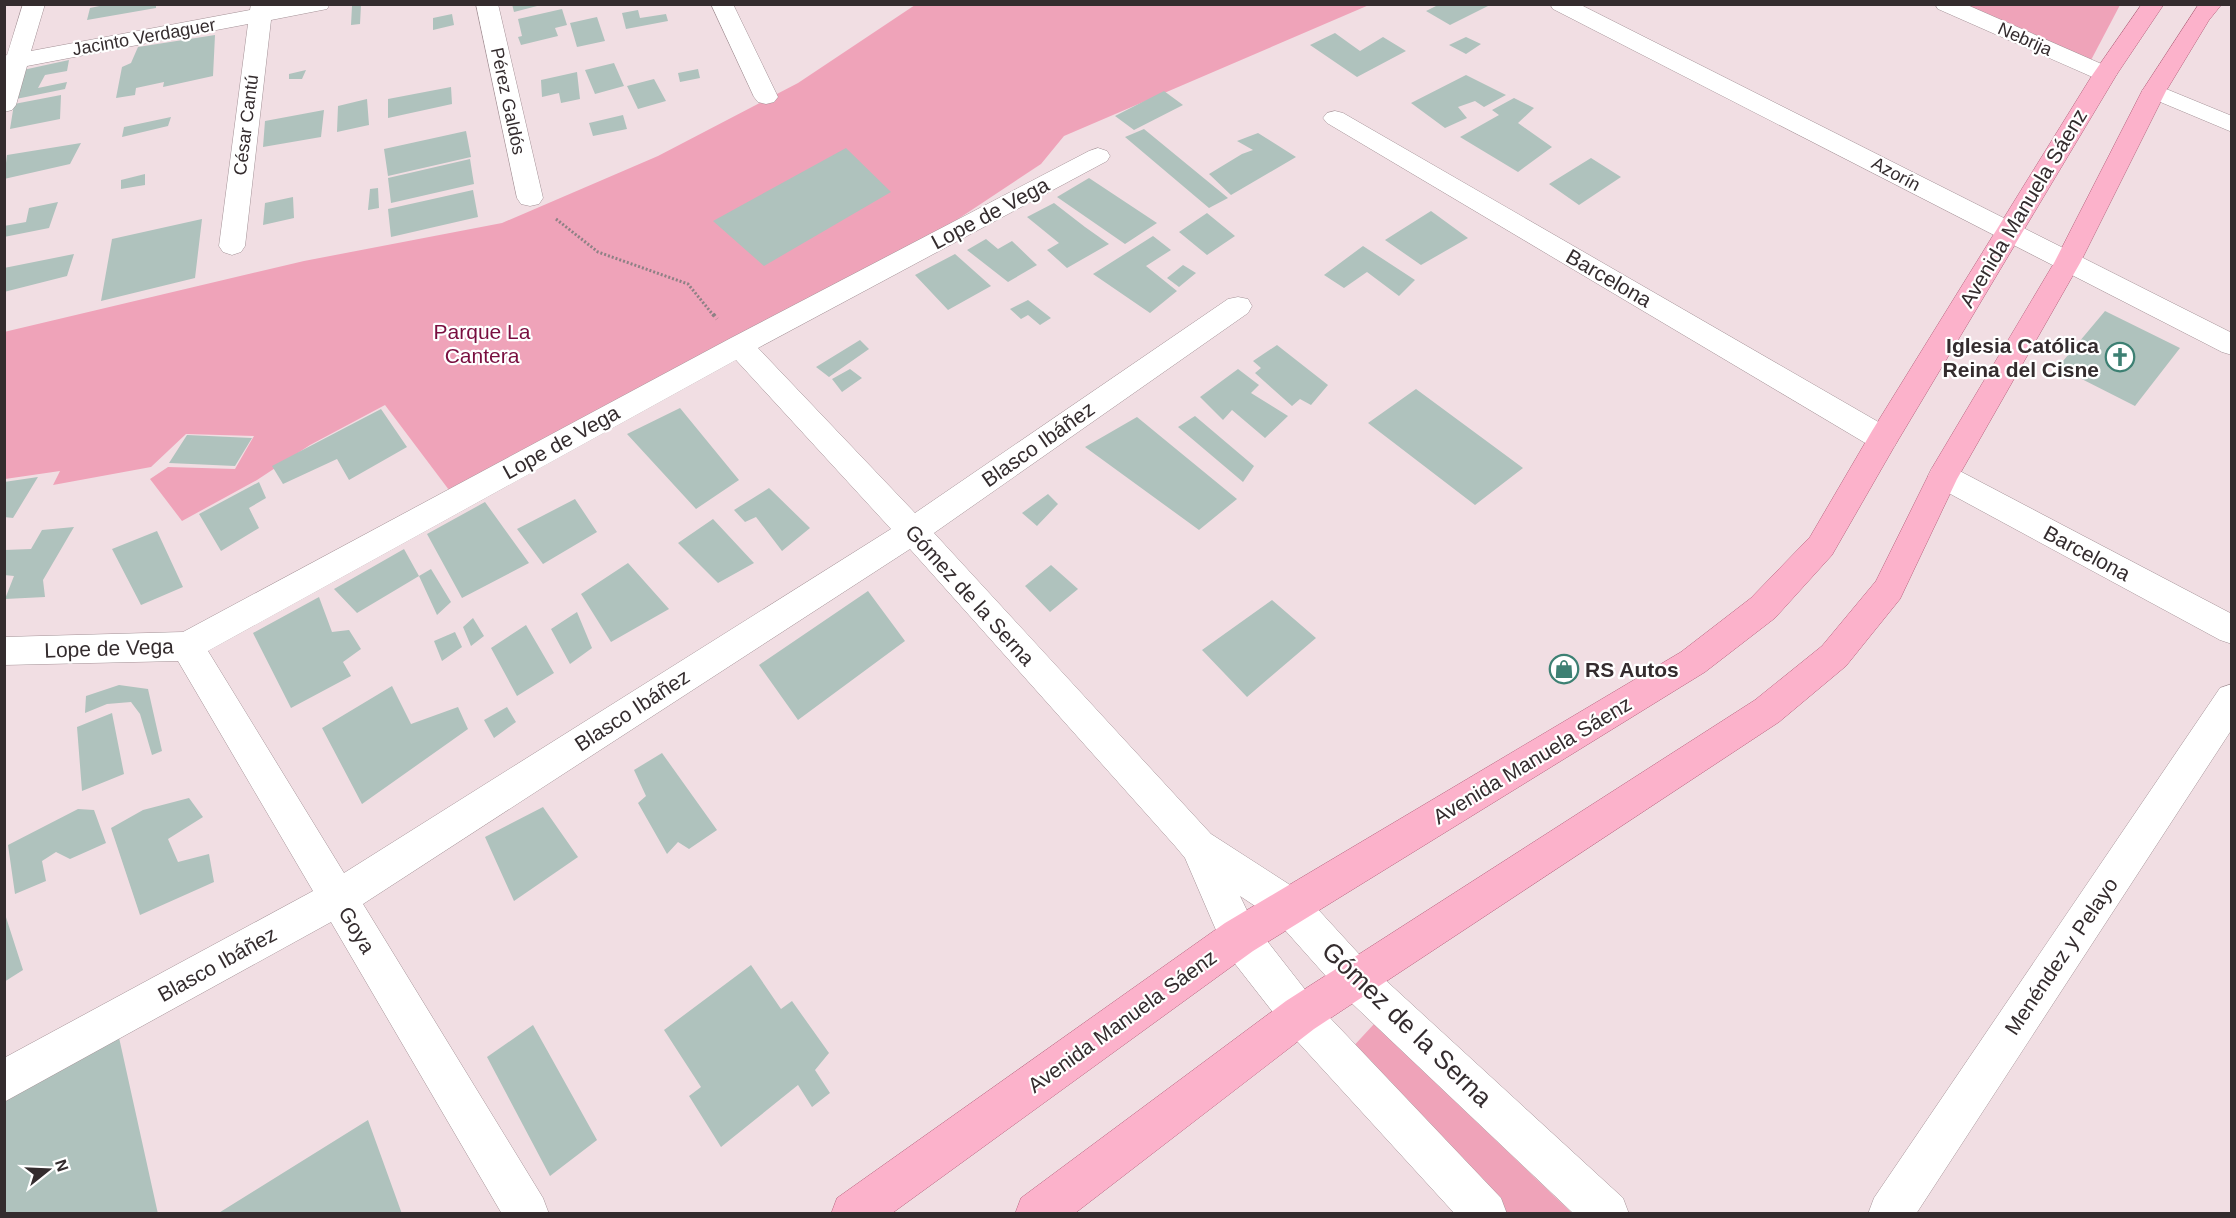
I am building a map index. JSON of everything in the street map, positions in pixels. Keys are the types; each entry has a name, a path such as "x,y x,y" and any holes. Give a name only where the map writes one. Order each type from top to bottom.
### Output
{"main road":[{"name":"Avenida Manuela Sáenz","path":"853,1214 1239,937 1693,662 1754,614 1821,546 1882,439 2104,74 2153,4"},
{"path":"1036,1214 1300,1015 1767,711 1834,656 1888,590 1943,476 2067,262 2154,91 2199,17 2211,4"}],"street":[{"path":"4,105 10,62 34,4"},
{"name":"Jacinto Verdaguer","path":"10,62 261,10 319,4"},
{"name":"Pérez Galdós","path":"487,4 530,198"},
{"path":"722,4 766,98"},
{"name":"Azorín","path":"1561,4 1762,104 2232,345"},
{"name":"Nebrija","path":"1946,4 2104,74"},
{"name":"César Cantú","path":"232,246 261,10"},
{"path":"2154,91 2232,125"},
{"name":"Barcelona","path":"1335,118 1882,439"},
{"name":"Lope de Vega","path":"4,651 187,646 739,346 1098,156"},
{"name":"Blasco Ibáñez","path":"4,1081 338,898 913,531 1238,306"},
{"name":"Gómez de la Serna","path":"739,346 913,531 1198,846 1290,907 1354,979 1607,1214"},
{"name":"Barcelona","path":"1943,476 2232,630"},
{"name":"Goya","path":"187,646 527,1214"},
{"name":"Menéndez y Pelayo","path":"1890,1214 2232,699"},
{"name":"Gómez de la Serna","path":"1198,846 1239,937 1300,1015 1485,1214"}],"path":[{"path":"530,198 598,252 688,284 739,346"}],"green space":[{"name":"Parque La Cantera","path":"915,5 1369,5 1064,136 1041,164 946,227 449,490 385,405 310,445 257,480 182,521 150,479 168,467 235,469 254,436 186,434 151,467 53,485 60,471 5,479 4,332 304,261 502,223 658,156 798,83"},
{"path":"1953,5 2120,5 2090,62"},
{"path":"1374,1024 1572,1213 1507,1213 1349,1051"}],"building":[{"path":"109,4 156,4 156,8 87,20 90,8"},
{"path":"512,4 541,4 541,5 514,12"},
{"path":"1440,4 1492,4 1450,25 1426,11"},
{"path":"361,5 360,24 351,25 352,6"},
{"path":"562,9 567,25 555,28 558,36 521,45 518,37 522,36 518,19"},
{"path":"638,10 640,18 666,14 668,21 626,29 622,13"},
{"path":"452,14 454,25 433,30 433,18"},
{"path":"597,17 605,41 577,47 570,23"},
{"path":"1335,33 1360,51 1383,37 1406,51 1357,77 1310,45"},
{"path":"215,35 213,76 163,87 164,82 136,88 135,95 116,98 122,67 131,63 138,47"},
{"path":"1466,37 1481,44 1466,54 1449,45"},
{"path":"69,60 67,71 45,75 38,88 67,82 65,89 16,99 23,70"},
{"path":"614,63 624,86 595,94 585,70"},
{"path":"698,69 700,78 680,82 678,73"},
{"path":"306,70 302,79 289,79 289,74"},
{"path":"577,72 580,99 561,103 559,93 542,97 541,80"},
{"path":"1466,75 1506,95 1484,107 1475,101 1458,107 1467,118 1445,128 1411,103"},
{"path":"654,79 666,101 638,109 627,86"},
{"path":"451,87 452,104 388,118 388,99"},
{"path":"1164,91 1183,105 1134,130 1115,116"},
{"path":"61,95 60,119 10,129 14,104"},
{"path":"1514,98 1534,108 1518,123 1552,147 1518,172 1460,137 1499,115 1492,110"},
{"path":"367,99 369,125 337,132 338,106"},
{"path":"324,110 321,137 263,147 265,121"},
{"path":"623,115 627,129 593,136 589,123"},
{"path":"171,117 168,126 122,137 124,127"},
{"path":"1144,129 1228,198 1209,208 1125,137"},
{"path":"466,131 471,157 388,176 384,149"},
{"path":"1258,133 1296,157 1231,195 1209,174 1253,150 1237,141"},
{"path":"81,143 70,164 4,179 7,155"},
{"path":"846,148 891,192 764,266 713,221"},
{"path":"1591,158 1621,177 1579,205 1549,184"},
{"path":"470,159 474,184 391,203 388,178"},
{"path":"145,174 145,185 121,189 121,180"},
{"path":"1089,178 1157,223 1125,244 1057,197"},
{"path":"378,188 379,208 368,210 370,189"},
{"path":"473,190 478,217 391,237 388,209"},
{"path":"293,197 294,218 263,225 265,203"},
{"path":"58,202 49,228 4,237 4,226 26,222 29,208"},
{"path":"1054,203 1109,244 1067,268 1047,250 1059,243 1027,217"},
{"path":"1431,211 1468,238 1421,265 1385,240"},
{"path":"1207,213 1235,236 1207,255 1179,232"},
{"path":"202,219 195,278 101,301 112,239"},
{"path":"1153,236 1171,250 1146,266 1177,291 1150,313 1093,274"},
{"path":"986,239 998,249 1012,241 1037,265 1008,282 967,250"},
{"path":"1363,246 1415,280 1399,296 1367,272 1344,288 1324,275"},
{"path":"74,254 67,276 4,292 4,268"},
{"path":"955,254 991,286 948,310 915,275"},
{"path":"1183,265 1196,273 1179,287 1167,278"},
{"path":"1028,300 1051,318 1040,325 1028,315 1021,319 1010,309"},
{"name":"Iglesia Católica Reina del Cisne","path":"2105,311 2180,348 2135,406 2058,367"},
{"path":"860,340 869,349 829,377 816,367"},
{"path":"1277,345 1328,385 1311,405 1300,399 1292,406 1255,373 1261,368 1253,361"},
{"path":"850,369 862,378 842,392 832,379"},
{"path":"1238,369 1259,385 1251,393 1288,416 1265,438 1232,410 1223,420 1200,397"},
{"path":"1416,389 1523,468 1475,505 1368,423"},
{"path":"680,408 739,480 696,509 627,434"},
{"path":"381,409 407,447 349,480 337,459 283,484 272,466"},
{"path":"1195,416 1254,466 1243,482 1178,427"},
{"path":"1137,417 1237,499 1199,530 1085,447"},
{"path":"187,435 252,438 235,466 169,463"},
{"path":"38,477 13,518 4,517 4,482"},
{"path":"259,482 266,498 249,508 259,528 221,551 199,514"},
{"path":"769,488 810,528 782,551 756,517 745,522 734,510"},
{"path":"1048,494 1058,504 1037,526 1022,513"},
{"path":"575,499 597,532 543,564 517,529"},
{"path":"485,502 529,563 462,598 427,534"},
{"path":"713,519 754,563 718,583 678,543"},
{"path":"74,527 43,580 45,597 5,599 14,576 4,575 4,550 31,549 42,530"},
{"path":"157,531 183,587 141,605 112,549"},
{"path":"404,549 419,576 357,613 334,589"},
{"path":"628,563 669,609 611,642 581,594"},
{"path":"1051,565 1078,589 1050,612 1025,586"},
{"path":"431,569 451,602 437,615 419,576"},
{"path":"868,591 905,641 798,720 759,665"},
{"path":"319,597 332,632 349,630 361,649 343,662 351,676 291,708 253,633"},
{"path":"1272,600 1316,638 1247,697 1202,650"},
{"path":"577,612 592,648 570,664 551,629"},
{"path":"473,618 484,636 471,646 463,627"},
{"path":"526,625 554,673 517,696 491,648"},
{"path":"455,632 462,647 442,661 434,641"},
{"path":"119,685 148,689 162,751 152,755 140,714 131,702 107,704 85,713 86,696"},
{"path":"392,686 411,724 458,707 468,729 362,804 322,728"},
{"path":"507,707 516,722 494,738 484,720"},
{"path":"112,713 124,774 82,791 77,727"},
{"path":"662,753 717,830 689,849 678,842 667,854 638,803 646,796 634,770"},
{"path":"189,798 203,817 168,839 178,862 209,854 214,882 140,915 111,828 143,810"},
{"path":"543,807 578,857 514,901 485,837"},
{"path":"78,809 94,810 106,843 70,859 56,852 42,861 46,881 15,894 8,845"},
{"path":"4,911 23,970 4,982"},
{"path":"751,965 781,1009 792,1001 829,1053 815,1070 830,1093 812,1107 798,1085 721,1147 689,1096 701,1087 664,1030"},
{"path":"533,1025 597,1140 550,1176 487,1057"},
{"path":"118,1033 158,1214 4,1214 4,1095"},
{"path":"368,1120 402,1214 217,1214"}],"place":[{"name":"Iglesia Católica Reina del Cisne","path":"2120,357"},
{"name":"RS Autos","path":"1564,669"}]}
